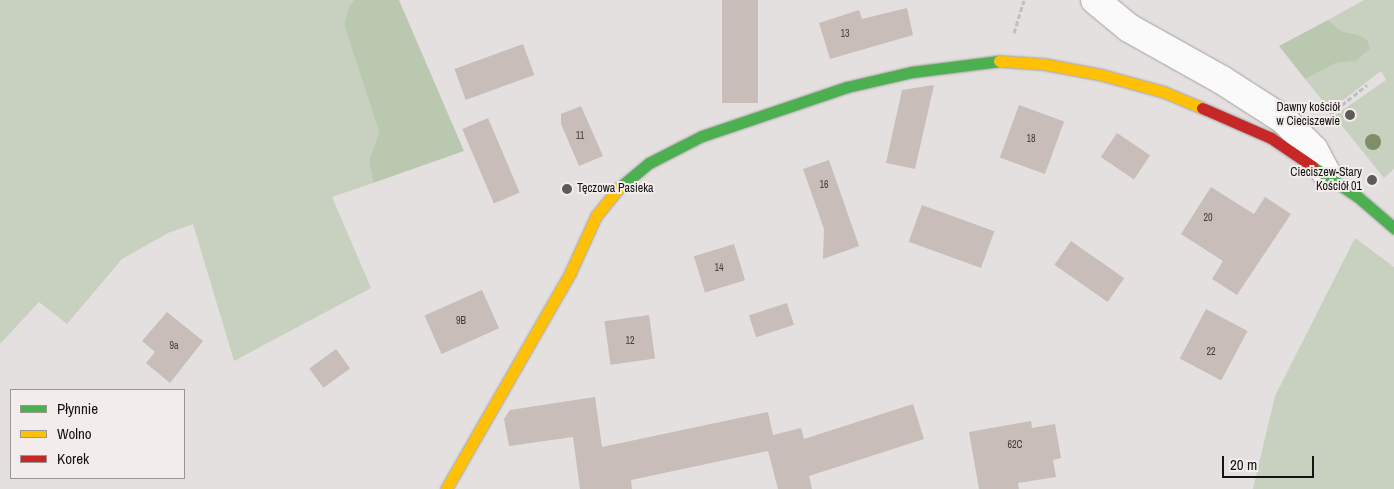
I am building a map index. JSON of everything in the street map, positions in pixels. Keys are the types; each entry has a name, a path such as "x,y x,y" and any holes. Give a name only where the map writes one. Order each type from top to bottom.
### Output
{"street":[{"path":"1095,0 1129,28 1222,80 1284,120 1314,150 1326,174"},
{"path":"446,489 570,274 596,216 620,186 649,163 702,136 765,113 847,87 912,72 992,61 1021,61 1102,76 1164,92 1270,138 1326,174 1394,228"}],"path":[{"path":"1332,112 1367,85"}],"green space":[{"path":"0,0 354,0 348,8 344,25 379,132 369,161 373,183 332,197 371,288 234,361 193,224 168,233 122,259 67,324 39,302 0,344"},
{"path":"354,0 399,0 464,151 373,183 369,161 379,132 344,25 348,8"},
{"path":"1364,0 1394,0 1394,169 1384,178 1334,116 1386,80 1381,71 1330,110 1305,79 1336,63 1356,61 1370,49 1367,41 1359,35 1341,31 1328,20"},
{"path":"1328,20 1341,31 1359,35 1368,41 1370,49 1356,61 1336,63 1305,79 1279,46"},
{"path":"1355,238 1394,267 1394,489 1253,489 1275,396"}],"building":[{"path":"722,0 758,0 758,103 722,103"},
{"path":"907,8 913,35 830,59 819,23 859,10 862,19"},
{"path":"523,44 534,75 466,100 454,69"},
{"path":"934,85 915,169 886,163 902,90"},
{"path":"1019,105 1064,121 1045,174 1000,158"},
{"path":"581,106 603,156 579,166 561,124 561,114"},
{"path":"488,118 520,193 494,204 462,129"},
{"path":"1117,133 1150,155 1134,179 1101,157"},
{"path":"829,160 859,246 823,259 824,229 803,169"},
{"path":"1211,187 1254,214 1265,197 1291,214 1237,295 1212,279 1223,261 1181,234"},
{"path":"922,205 994,231 981,268 909,242"},
{"path":"1071,241 1124,278 1108,302 1054,265"},
{"path":"734,244 745,280 705,293 694,256"},
{"path":"482,290 499,328 442,354 424,316"},
{"path":"787,303 794,325 756,337 749,315"},
{"path":"1206,309 1247,331 1221,381 1180,358"},
{"path":"167,312 203,341 170,383 146,363 155,352 142,341"},
{"path":"649,315 655,359 611,365 604,321"},
{"path":"336,349 350,368 323,388 309,368"},
{"path":"595,397 602,447 768,412 773,435 801,428 804,439 913,404 924,439 809,476 812,489 778,489 768,451 631,480 632,489 580,489 573,437 509,446 504,419 510,410"},
{"path":"1031,421 1032,428 1055,424 1061,458 1053,460 1056,477 1018,483 1019,489 979,489 969,432"}],"traffic: fast":[{"path":"619,188 649,163 702,136 847,87 912,72 999,61"},
{"path":"1312,166 1358,197 1394,228"}],"traffic: slow":[{"path":"999,61 1044,64 1102,75 1164,92 1202,108"},
{"path":"446,489 570,273 596,216 619,188"}],"traffic: jam":[{"path":"1202,108 1271,138 1312,166"}],"place":[{"name":"Dawny kościół w Cieciszewie","path":"1350,115"},
{"name":"Cieciszew-Stary Kościół 01","path":"1372,180"},
{"name":"Tęczowa Pasieka","path":"567,189"}]}
